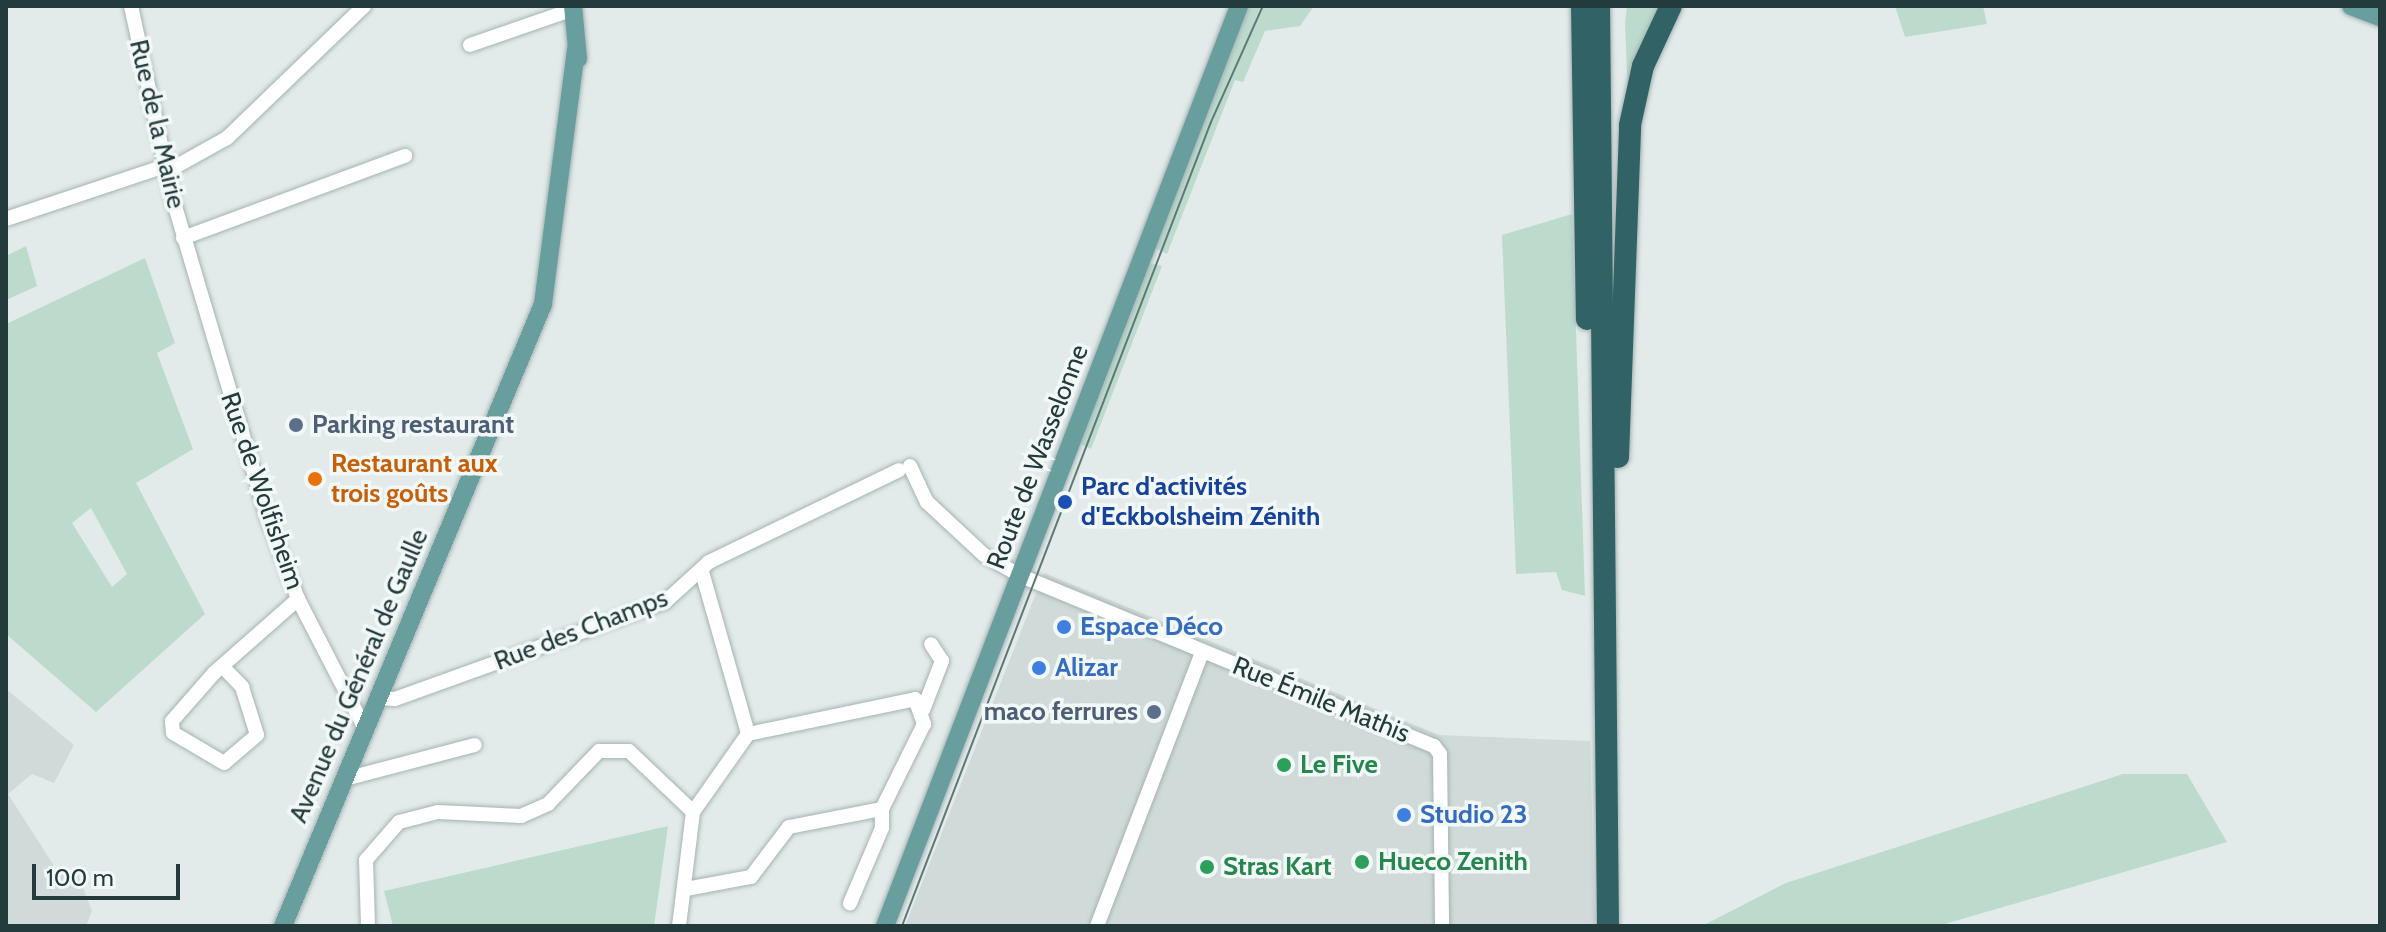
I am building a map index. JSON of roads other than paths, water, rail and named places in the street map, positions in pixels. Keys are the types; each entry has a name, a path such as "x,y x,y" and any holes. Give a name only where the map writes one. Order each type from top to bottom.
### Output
{"highway":[{"path":"1580,6 1584,187 1605,632"},
{"path":"1599,6 1608,926"},
{"path":"1613,6 1623,926"},
{"path":"1618,457 1630,125 1643,66 1670,8"}],"main road":[{"name":"Route de Wasselonne","path":"885,926 1239,6"},
{"path":"2351,6 2380,17"},
{"name":"Avenue du Général de Gaulle","path":"283,926 543,304 569,124 576,49 574,8"}],"street":[{"name":"Rue de la Mairie","path":"131,6 165,169 184,240"},
{"path":"6,219 165,169 227,138 364,6"},
{"path":"470,45 574,8"},
{"path":"184,240 405,156"},
{"name":"Rue de Wolfisheim","path":"184,240 298,599 365,729"},
{"name":"Rue Émile Mathis","path":"905,468 927,502 984,555 1021,576 1440,754 1442,926"},
{"name":"Rue des Champs","path":"378,698 395,699 665,602 702,572 709,562 905,468"},
{"path":"702,572 748,734"},
{"path":"223,667 242,687 257,735 224,763 170,727 223,667 298,599"},
{"path":"850,903 882,828 882,809 899,788 942,661 931,644"},
{"path":"1097,926 1202,652"},
{"path":"679,926 686,889 693,812 748,734 903,695 923,710"},
{"path":"345,779 475,745"},
{"path":"368,926 366,860 399,822 438,812 521,816 548,804 599,751 629,751 693,812"},
{"path":"686,889 751,877 789,827 882,809"}],"tram line":[{"path":"902,926 1211,122 1263,6"}],"place":[{"name":"Parking restaurant","path":"296,425"},
{"name":"Restaurant aux trois goûts","path":"315,479"},
{"name":"Parc d'activités d'Eckbolsheim Zénith","path":"1065,502"},
{"name":"Espace Déco","path":"1064,627"},
{"name":"Alizar","path":"1039,668"},
{"name":"maco ferrures","path":"1154,712"},
{"name":"Le Five","path":"1284,765"},
{"name":"Studio 23","path":"1404,815"},
{"name":"Hueco Zenith","path":"1362,862"},
{"name":"Stras Kart","path":"1207,867"}]}
